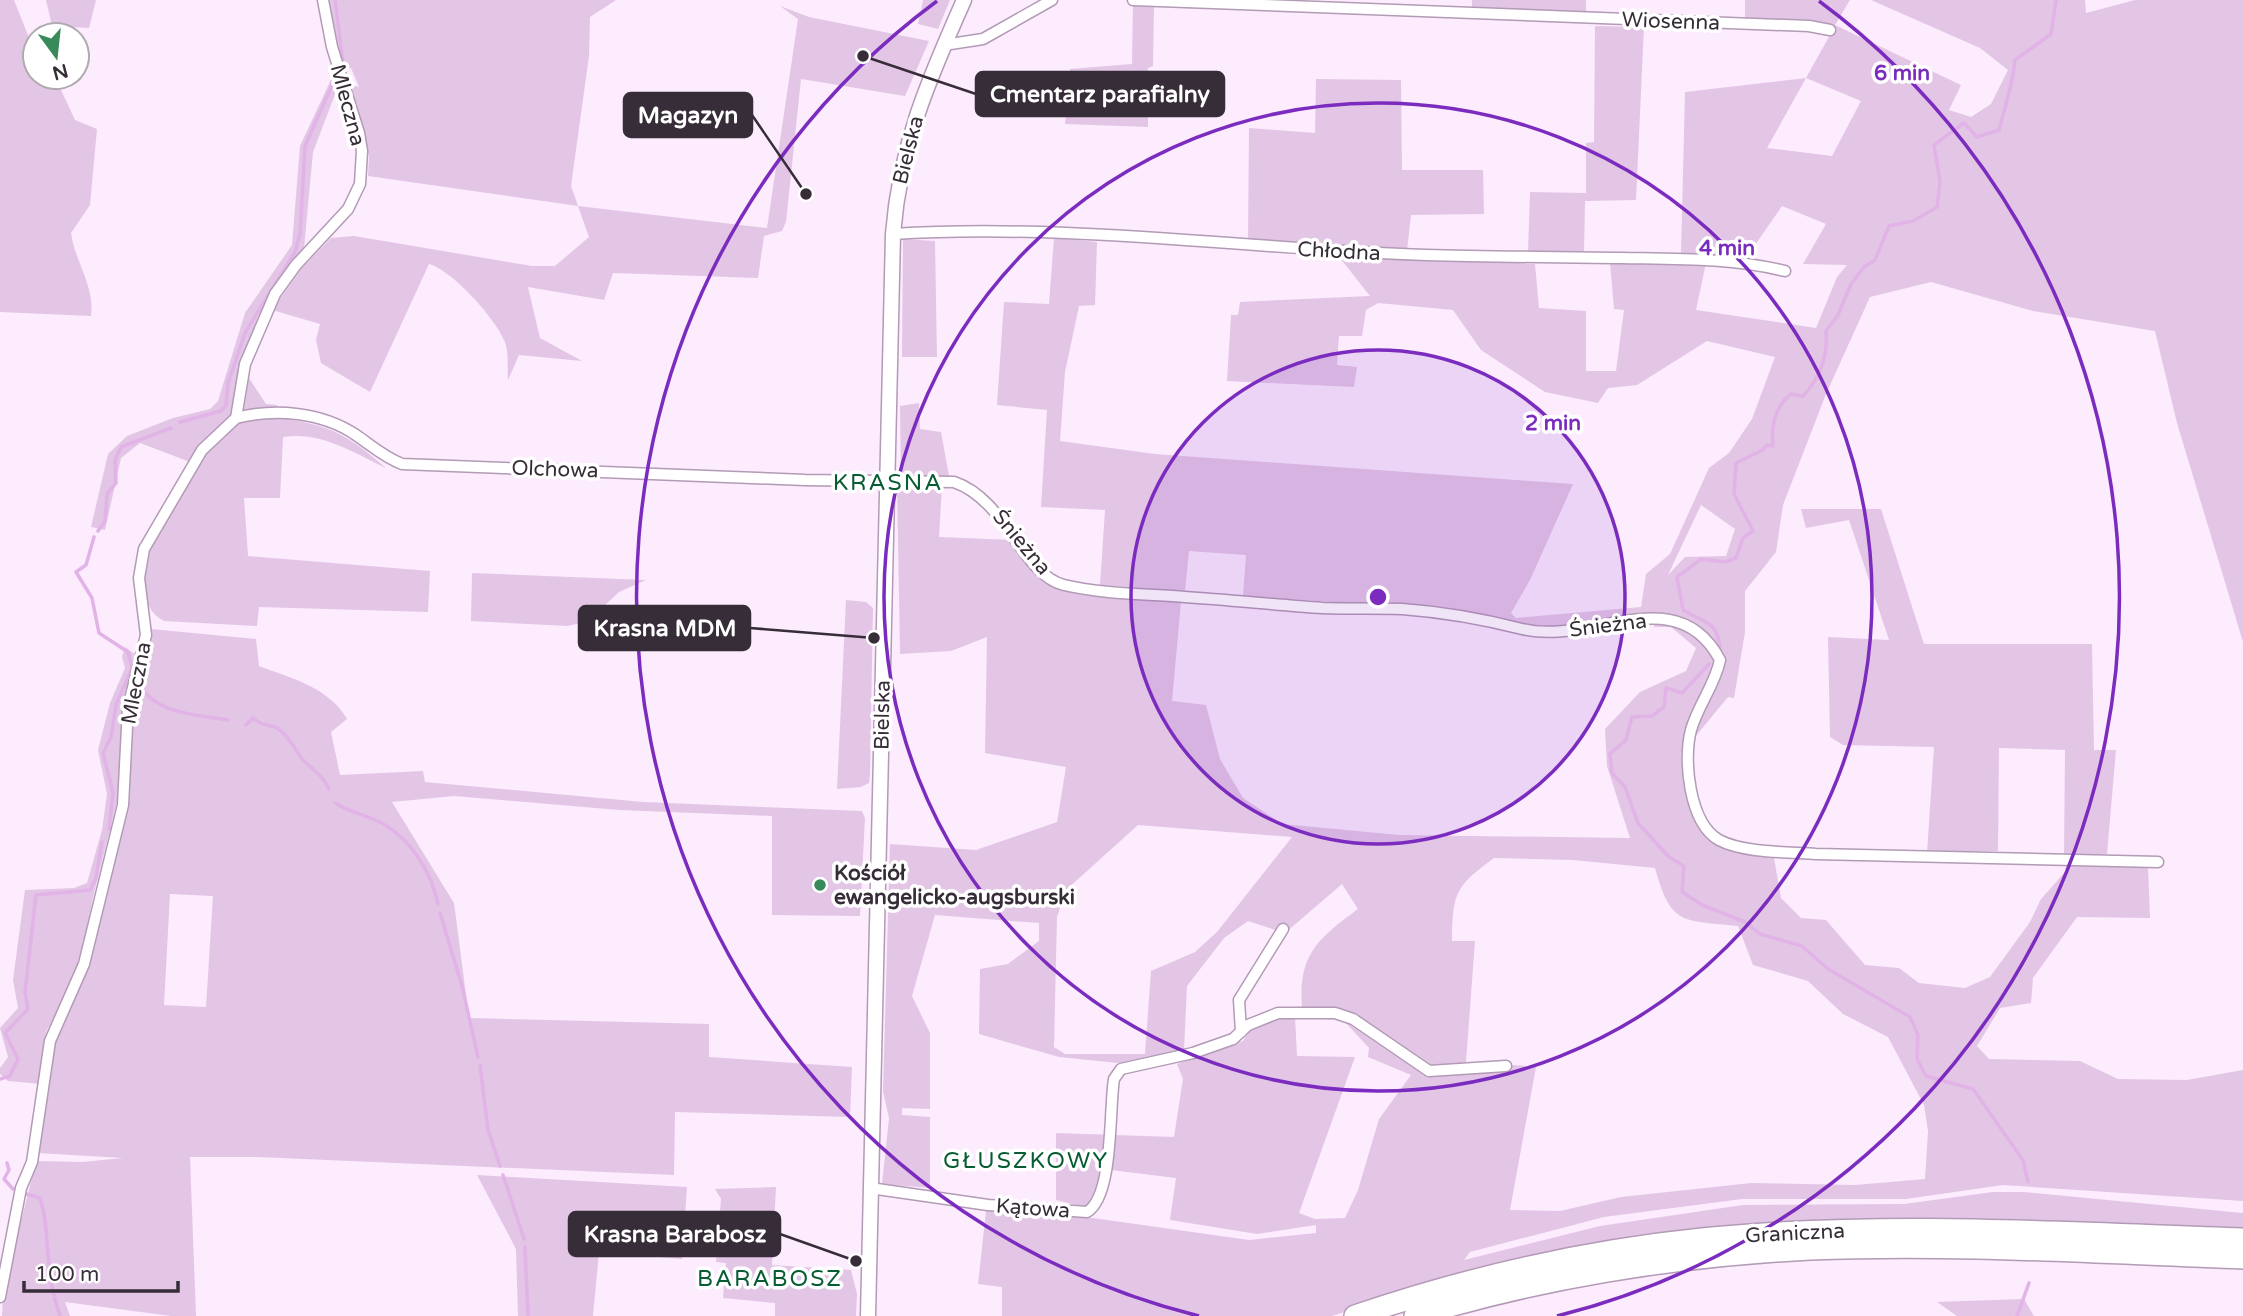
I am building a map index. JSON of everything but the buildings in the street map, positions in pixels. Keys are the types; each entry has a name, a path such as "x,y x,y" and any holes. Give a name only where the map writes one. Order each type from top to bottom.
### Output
{"highway":[{"name":"Graniczna","path":"1355,1316 1450,1287 1536,1266 1623,1249 1738,1236 1924,1230 2243,1240"},
{"name":"Graniczna","path":"1415,1316 1570,1277 1684,1259 1772,1251 1891,1248 2243,1258"}],"street":[{"name":"Mleczna","path":"0,1297 21,1188 32,1162 50,1041 84,964 122,805 128,708 146,635 139,578 144,550 202,450 236,418 245,365 267,309 296,265 348,209 360,184 362,151 359,133 331,47 323,0"},
{"name":"Bielska","path":"868,1316 893,234 905,148 964,0"},
{"path":"944,45 983,39 1052,0"},
{"name":"Wiosenna","path":"1133,0 1809,26 1830,30"},
{"name":"Chłodna","path":"893,234 964,230 1188,240 1318,251 1682,259 1754,264 1785,271"},
{"name":"Olchowa","path":"236,418 269,412 320,419 348,431 386,457 402,464 888,480"},
{"name":"Śnieżna","path":"888,480 954,482 971,488 1002,517 1027,554 1061,584 1149,594 1453,614 1537,632 1672,618 1706,636 1720,660 1718,674 1692,727 1688,747 1690,792 1708,830 1719,840 1772,851 1816,854 2158,862"},
{"path":"1241,1032 1239,1000 1283,929"},
{"name":"Kątowa","path":"870,1188 988,1205 1087,1212 1096,1205 1105,1176 1114,1079 1121,1069 1193,1054 1233,1039 1260,1018 1278,1013 1335,1013 1353,1019 1429,1071 1506,1066"}],"shaded area":[{"path":"0,0 14,0 22,21 21,91 62,91 75,120 97,129 90,205 71,233 90,294 91,316 0,312"},
{"path":"46,0 96,0 91,21 51,21"},
{"path":"325,0 616,0 590,17 589,56 571,186 578,206 368,176 369,156 349,84 359,87 351,68 343,70"},
{"path":"923,0 950,0 938,29 918,24"},
{"path":"1472,0 1586,0 1586,15 1472,9"},
{"path":"1745,0 1850,0 1835,25 1961,85 1949,110 1971,117 1991,104 2008,70 1980,48 1871,0 2085,0 2086,13 2135,0 2243,0 2243,642 2177,423 2155,331 2033,311 1931,282 1870,297 1826,394 1783,505 1776,552 1745,591 1745,632 1734,698 1728,697 1681,754 1685,787 1711,841 1774,858 1781,898 1801,918 1826,920 1865,965 1899,968 1919,983 1965,988 1990,977 2030,922 2041,899 2072,864 2148,867 2150,918 2077,917 2033,978 2031,1003 2000,1008 1977,1046 1989,1059 2080,1061 2118,1079 2187,1080 2243,1070 2243,1201 2003,1185 1906,1199 1742,1199 1604,1217 1470,1252 1464,1260 1600,1226 1743,1205 1904,1204 1993,1192 2024,1192 2243,1213 2243,1228 1889,1220 1718,1227 1578,1246 1487,1266 1332,1316 1002,1316 1002,1287 978,1284 986,1211 1093,1218 1249,1240 1316,1233 1316,1225 1257,1234 1170,1220 1176,1178 1111,1170 1096,1210 1056,1200 1056,1133 1174,1137 1183,1079 1177,1064 1243,1041 1254,1025 1295,1017 1297,1056 1355,1057 1299,1213 1315,1219 1345,1218 1358,1190 1379,1119 1411,1075 1368,1057 1369,1048 1343,1020 1303,1018 1302,980 1311,953 1329,932 1358,909 1342,884 1285,933 1248,921 1224,938 1187,986 1184,1050 1118,1063 1059,1057 979,1034 980,969 1008,964 1039,941 1039,923 935,915 912,996 930,1033 930,1109 902,1108 902,1115 930,1117 930,1188 882,1184 889,1118 883,1091 890,844 976,850 1057,822 1066,767 985,753 987,637 951,651 900,654 897,484 942,486 939,537 1013,540 1033,568 1061,591 1181,602 1172,701 1206,705 1220,759 1243,798 1282,824 1399,835 1630,838 1607,766 1605,729 1640,692 1686,671 1696,648 1671,627 1654,627 1657,615 1532,628 1394,606 1243,596 1246,555 1189,551 1185,591 1100,585 1105,510 1041,507 1047,410 997,405 1004,302 1049,304 1054,238 1097,242 1095,305 1079,306 1065,372 1060,441 1155,454 1573,484 1530,580 1511,613 1516,618 1641,607 1646,574 1670,554 1709,468 1729,453 1752,419 1775,357 1707,341 1637,385 1608,388 1598,403 1545,392 1481,350 1453,310 1378,303 1366,310 1362,336 1339,336 1337,365 1357,367 1354,387 1227,381 1231,315 1238,315 1240,302 1370,296 1340,258 1357,255 1535,264 1539,308 1586,311 1586,371 1616,371 1624,310 1614,309 1610,263 1706,263 1696,310 1816,328 1837,277 1847,265 1803,264 1826,224 1782,206 1746,258 1681,254 1685,92 1806,78 1835,26 1745,21","holes":["1806,78 1861,101 1832,156 1767,148","1701,505 1735,529 1726,556 1685,557 1668,575","1138,825 1292,837 1217,932 1195,952 1151,971 1145,1054 1065,1054 1054,1047 1057,917 1066,890","1494,858 1573,860 1655,868 1667,901 1682,916 1704,923 1738,926 1753,965 1808,981 1843,1014 1888,1037 1924,1105 1928,1131 1925,1179 1855,1185 1751,1183 1621,1197 1560,1211 1510,1210 1536,1067 1514,1065 1418,1073 1466,1062 1475,941 1452,941 1455,901 1471,876"]},
{"path":"1133,4 1154,7 1153,66 1148,68 1148,127 1065,124 1070,69 1132,64"},
{"path":"780,6 809,17 929,41 905,96 801,79 786,222 782,231 764,236 758,278 613,273 604,300 528,287 540,338 582,361 519,355 508,380 505,342 493,321 461,285 429,264 370,392 321,363 316,340 320,324 272,310 301,269 331,238 354,236 532,266 555,266 589,237 578,206 767,228 798,19"},
{"path":"1595,26 1644,27 1636,200 1585,201 1584,253 1528,253 1530,192 1586,193 1586,143 1594,142"},
{"path":"335,71 339,84 313,152 304,248 280,279 258,316 231,412 244,410 249,378 266,404 277,405 280,418 313,424 338,433 361,447 386,468 323,440 283,437 280,498 244,498 248,556 430,571 428,612 259,607 257,626 164,621 150,608 145,590 146,568 152,544 190,462 140,443 121,458 105,530 91,527 108,454 127,436 173,418 210,409 218,401 245,313 292,245 300,146"},
{"path":"1316,79 1401,80 1402,170 1483,170 1484,214 1411,215 1407,251 1248,241 1249,128 1315,133"},
{"path":"903,239 935,241 937,357 902,357"},
{"path":"919,403 920,429 941,432 949,476 901,476 900,406"},
{"path":"1801,509 1881,509 1924,644 2092,644 2094,750 2116,750 2107,854 2064,856 2065,750 1999,748 1998,851 1927,853 1934,747 1843,745 1830,737 1828,637 1889,640 1849,520 1806,528"},
{"path":"472,573 646,580 619,592 588,621 568,626 471,621"},
{"path":"846,600 866,602 873,608 870,775 869,783 861,787 837,789"},
{"path":"151,629 256,639 259,666 319,691 339,708 347,719 331,732 340,775 423,771 425,782 643,802 862,811 865,818 860,916 772,915 772,816 619,810 454,796 392,802 454,903 469,1018 709,1024 709,1057 852,1067 850,1117 675,1112 674,1175 258,1157 190,1157 196,1316 171,1316 65,1302 70,1316 2,1316 3,1295 36,1161 82,1162 123,1158 37,1153 55,1043 89,967 130,789 132,708 149,656","holes":["170,894 213,896 206,1007 164,1005"]},
{"path":"125,647 136,655 138,664 123,706 119,794 93,897 78,973 46,1032 40,1084 8,1081 0,1074 0,1068 8,1057 0,1028 18,1008 13,980 25,890 74,888 87,883 102,830 107,794 98,750 110,703 125,668 122,657"},
{"path":"477,1175 687,1187 682,1259 599,1252 593,1316 518,1316 516,1249"},
{"path":"776,1187 772,1265 851,1270 857,1294 856,1316 775,1316 775,1303 723,1298 726,1263 716,1262 721,1199 715,1189"},
{"path":"2024,1299 2034,1316 1957,1316 1937,1302"}],"waterway":[{"path":"335,0 343,63"},
{"path":"1720,648 1713,627 1683,610 1677,577 1701,559 1725,562 1736,558 1743,538 1753,531 1734,494 1736,463 1763,450 1767,445 1773,446 1773,424 1777,411 1791,394 1803,396 1814,382 1824,358 1826,331 1838,315 1851,284 1864,267 1875,260 1889,226 1913,221 1937,207 1940,182 1934,145 1964,123 1977,137 1999,130 2015,60 2051,34 2056,0"},
{"path":"180,422 221,411 226,405 228,383 245,333 295,252 300,234 305,146 337,74"},
{"path":"98,531 105,521 107,494 116,483 115,460 121,447 171,428"},
{"path":"94,537 86,565 76,572 92,598 99,633 128,652 132,668 116,705 111,737 103,753 113,793 109,829"},
{"path":"1709,664 1682,693 1666,688 1664,707 1652,716 1632,717 1626,740 1610,754 1612,773 1625,787 1638,823 1669,857 1684,866 1682,892 1702,905 1745,922 1760,934 1802,946 1828,969 1910,1017 1918,1035 1917,1059 1926,1076 1973,1089 2023,1160 2028,1182"},
{"path":"139,685 147,695 167,708 228,720"},
{"path":"246,725 253,718 281,731 304,761 321,776 329,789"},
{"path":"335,803 379,822 404,840 426,870 438,904"},
{"path":"0,1079 10,1076 18,1059 5,1033 28,1009 25,992 36,895 90,890 96,878 102,842"},
{"path":"440,913 462,986 478,1057"},
{"path":"480,1065 488,1130 500,1166"},
{"path":"7,1163 9,1170 4,1179 13,1189"},
{"path":"503,1175 524,1239"},
{"path":"23,1193 40,1198 54,1295"},
{"path":"525,1247 528,1315"},
{"path":"2017,1316 2029,1283"},
{"path":"55,1299 60,1316"}],"place":[{"name":"Cmentarz parafialny","path":"863,56"},
{"name":"Magazyn","path":"806,194"},
{"name":"Krasna MDM","path":"874,638"},
{"name":"Kościół ewangelicko-augsburski","path":"820,885"},
{"name":"Krasna Barabosz","path":"856,1261"}],"district":[{"name":"KRASNA","path":"888,482"},
{"name":"GŁUSZKOWY","path":"1026,1160"},
{"name":"BARABOSZ","path":"770,1278"}]}
